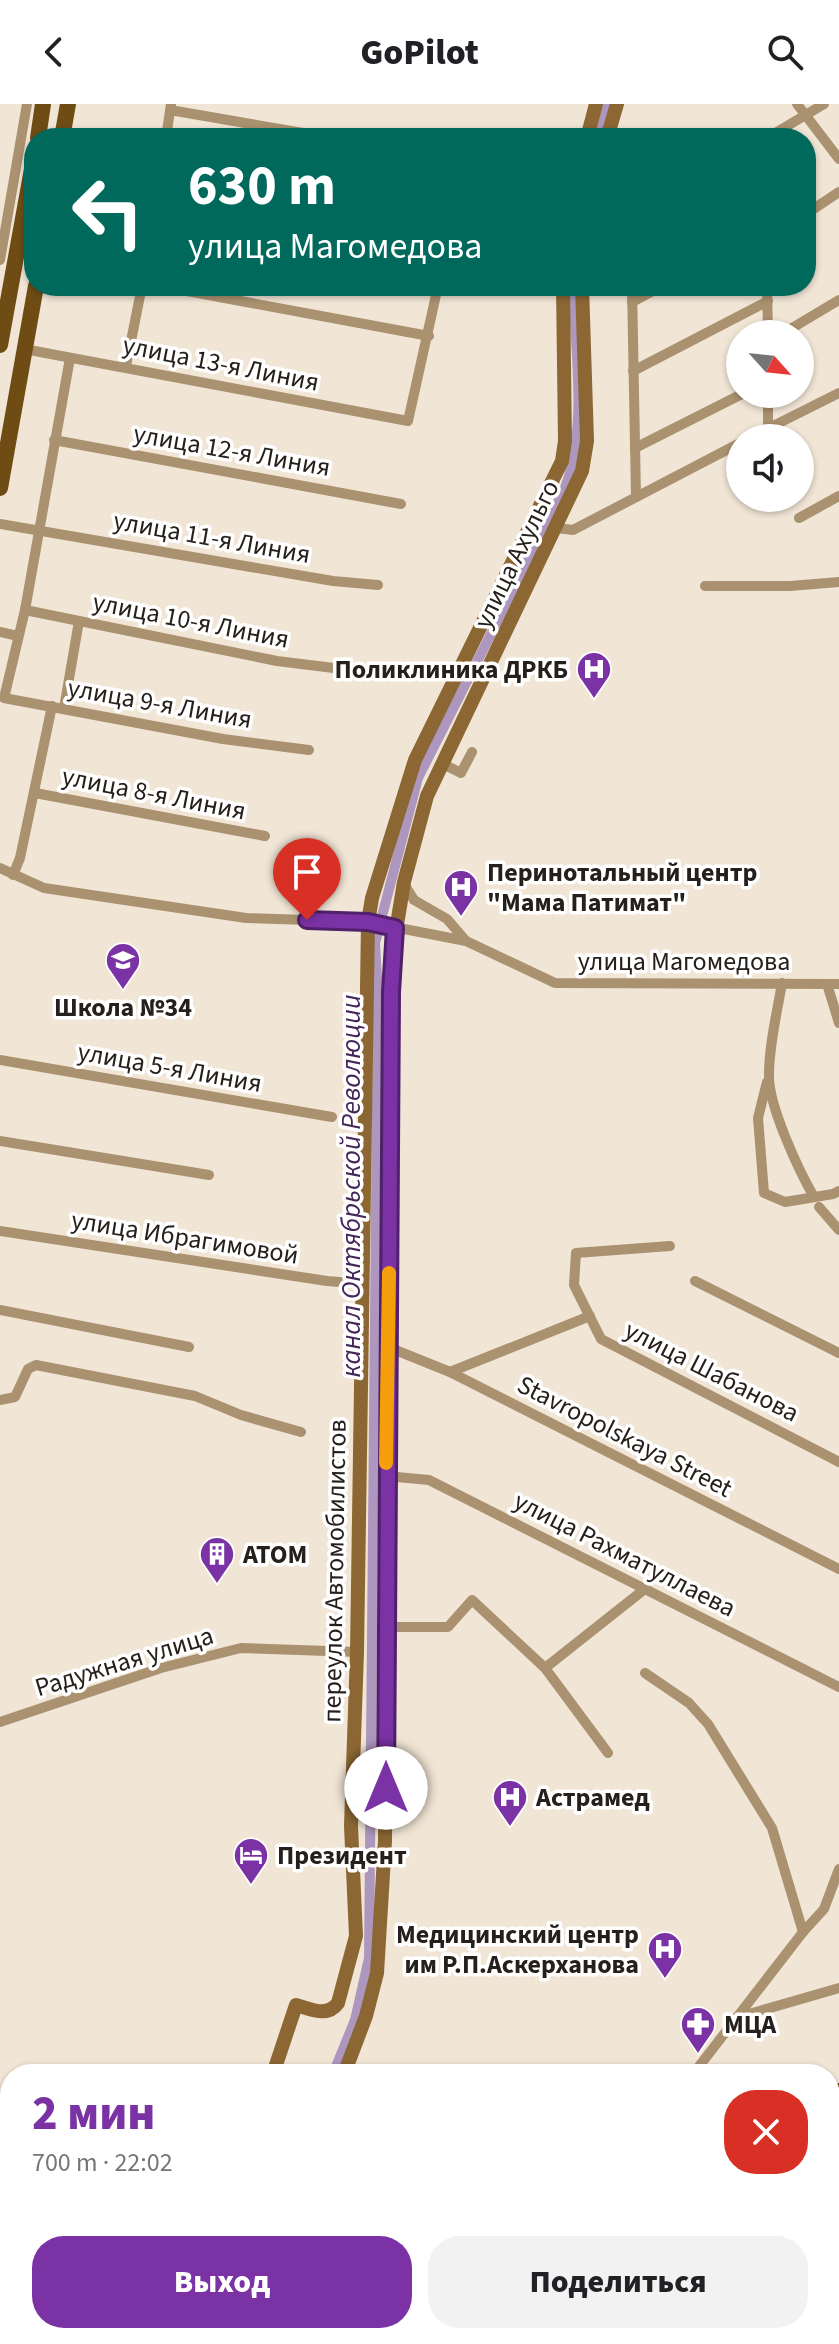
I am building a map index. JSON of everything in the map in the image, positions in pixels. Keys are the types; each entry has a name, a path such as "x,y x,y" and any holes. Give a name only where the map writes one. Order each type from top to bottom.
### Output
{"main road":[{"path":"41,128 43,104"},
{"path":"64,128 68,104"},
{"path":"590,128 596,104"},
{"path":"610,128 617,104"},
{"path":"0,345 4,258 24,191"},
{"path":"0,488 34,296"},
{"name":"переулок Автомобилистов","path":"276,2064 296,2005 324,2012 334,2009 347,1978 356,1936 351,1826 357,1652 368,922 372,898 415,760 562,461 565,441 563,296"},
{"name":"улица Ахульго","path":"392,927 418,824 441,763 556,528 585,461 582,296"},
{"path":"348,2064 366,2016 380,1950 385,1841 392,927"}],"street":[{"path":"4,258 27,104"},
{"path":"797,104 839,159"},
{"path":"783,128 824,104"},
{"path":"168,128 171,107 280,128"},
{"path":"0,173 14,175"},
{"path":"816,207 839,192"},
{"path":"126,366 140,296"},
{"path":"214,296 429,336 436,296"},
{"path":"632,296 636,497"},
{"path":"632,302 643,296"},
{"path":"768,296 768,320"},
{"path":"805,320 839,300"},
{"path":"633,371 768,301"},
{"name":"улица 13-я Линия","path":"24,349 408,421 429,336"},
{"path":"0,632 18,636 25,610 70,358"},
{"path":"776,424 839,393"},
{"path":"635,448 726,402"},
{"name":"улица 12-я Линия","path":"54,440 401,504"},
{"path":"556,528 573,530 726,450"},
{"path":"799,518 839,496"},
{"name":"улица 11-я Линия","path":"0,524 333,581 378,585"},
{"path":"705,586 790,586 839,582"},
{"name":"улица 10-я Линия","path":"25,610 277,661 350,670"},
{"path":"64,708 79,621"},
{"name":"улица 9-я Линия","path":"18,636 4,698 223,739 309,750"},
{"path":"13,875 20,858 52,706"},
{"path":"441,763 461,773 472,752"},
{"name":"улица 8-я Линия","path":"35,793 265,836"},
{"path":"0,868 44,888 246,918 368,922"},
{"path":"404,882 414,900 447,919 466,941"},
{"name":"улица Магомедова","path":"368,922 466,941 555,983 833,984"},
{"path":"782,983 768,1078 758,1118 764,1193 785,1202 816,1202 839,1191"},
{"path":"833,984 839,1023"},
{"name":"улица 5-я Линия","path":"0,1060 332,1117"},
{"path":"768,1078 799,1172 816,1202 839,1230"},
{"path":"0,1141 209,1175"},
{"name":"улица Ибрагимовой","path":"0,1231 363,1284"},
{"name":"улица Шабанова","path":"670,1246 576,1253 574,1285 601,1339 839,1462"},
{"path":"695,1281 839,1353"},
{"path":"0,1310 189,1347"},
{"path":"450,1372 590,1316"},
{"name":"Stavropolskaya Street","path":"388,1347 450,1372 839,1569"},
{"path":"0,1400 15,1397 28,1369 36,1365 184,1394 301,1432"},
{"name":"улица Рахматуллаева","path":"386,1476 429,1480 839,1687"},
{"path":"545,1668 646,1588"},
{"path":"387,1627 448,1627 472,1600 545,1668 608,1753"},
{"name":"Радужная улица","path":"0,1722 161,1668 241,1648 357,1652"},
{"path":"645,1673 689,1703 708,1724 772,1828 803,1932"},
{"path":"701,2064 824,1909 839,1869"},
{"path":"824,1909 839,1904"},
{"path":"735,2018 839,1988"}],"waterway":[{"name":"канал Октябрьской Революции","path":"601,128 608,104"},
{"name":"канал Октябрьской Революции","path":"337,2064 355,2020 369,1958 378,996 375,943 418,778 565,488 572,464 578,414 574,296"}],"slow traffic":[{"path":"386,1463 389,1273"}],"place":[{"name":"Поликлиника ДРКБ","path":"594,700"},
{"name":"Перинотальный центр \"Мама Патимат\"","path":"461,918"},
{"name":"Школа №34","path":"123,991"},
{"name":"АТОМ","path":"217,1585"},
{"name":"Астрамед","path":"510,1828"},
{"name":"Президент","path":"251,1886"},
{"name":"Медицинский центр им Р.П.Аскерханова","path":"665,1980"},
{"name":"МЦА","path":"698,2055"}],"route":[{"path":"307,920 368,922 395,928 391,961 386,1788"}]}
